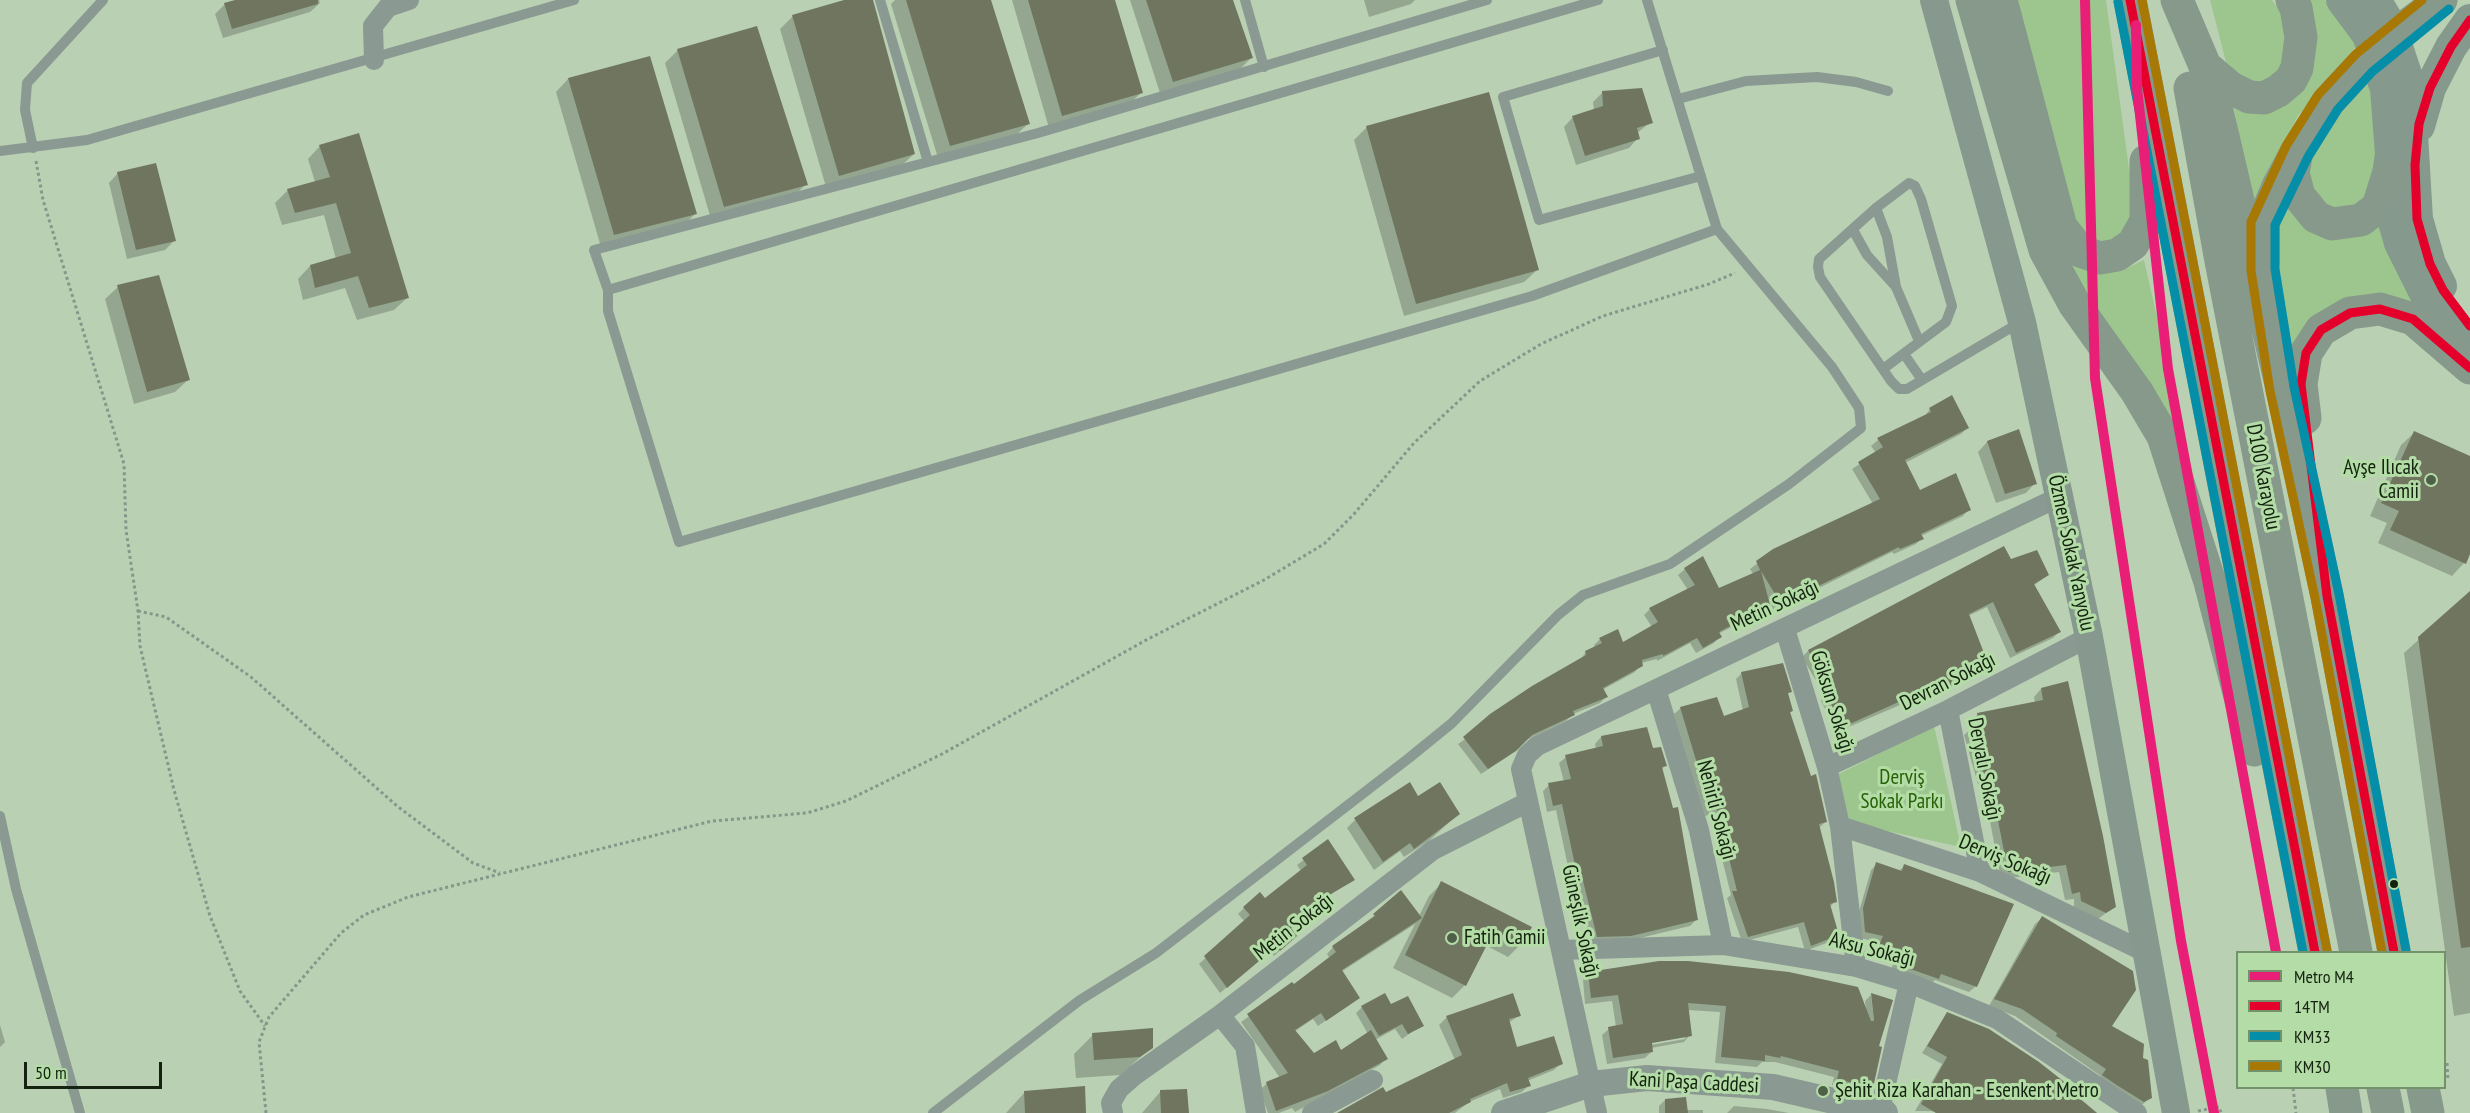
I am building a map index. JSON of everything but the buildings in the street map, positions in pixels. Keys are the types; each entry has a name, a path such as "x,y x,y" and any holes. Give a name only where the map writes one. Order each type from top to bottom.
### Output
{"highway":[{"path":"1972,0 2045,250 2075,305 2137,392 2163,436 2210,582 2253,744 2304,897"},
{"path":"2001,0 2061,227 2080,251 2100,258 2117,255 2133,244 2146,221 2145,75"},
{"name":"D100 Karayolu","path":"2130,0 2315,951"},
{"path":"2176,0 2205,66 2282,389 2327,596 2394,951"},
{"name":"D100 Karayolu","path":"2176,0 2221,261 2356,951"},
{"path":"2205,66 2230,88 2249,97 2264,98 2278,91 2291,81 2297,68 2301,38 2296,8 2292,0"},
{"path":"2409,24 2441,0"},
{"path":"2282,389 2263,270 2263,222 2296,151 2328,102 2364,63"},
{"path":"2296,151 2292,173 2299,196 2316,217 2332,224 2361,220 2378,207 2401,170"},
{"path":"2327,596 2301,384 2306,353 2321,330 2350,313 2380,309 2413,319 2470,368"},
{"path":"2342,1089 2346,1113"},
{"path":"2383,1089 2388,1113"},
{"path":"2415,1089 2419,1113"},
{"path":"2423,1089 2428,1113"}],"main road":[{"name":"Özmen Sokak Yanyolu","path":"1934,0 2022,322 2089,637 2145,952 2187,1112"},
{"path":"2342,0 2368,34 2386,89 2391,154 2401,170 2430,264 2443,290 2470,326"},
{"path":"2375,0 2389,23 2409,83 2401,170 2392,215 2411,270 2431,305 2470,355"},
{"path":"2401,170 2430,88 2451,47 2470,20"}],"street":[{"path":"374,60 373,26 388,7 409,0"},
{"name":"Metin Sokağı","path":"1521,769 1527,755 1536,746 2059,497"},
{"name":"Göksun Sokağı","path":"1785,628 1827,767 1840,826 1856,967"},
{"name":"Devran Sokağı","path":"1827,767 1948,710 2089,637"},
{"name":"Nehirli Sokağı","path":"1656,689 1699,830 1723,945"},
{"name":"Deryalı Sokağı","path":"1948,710 1980,872"},
{"name":"Güneşlik Sokağı","path":"1521,769 1597,1113"},
{"name":"Metin Sokağı","path":"1113,1113 1111,1102 1119,1089 1135,1075 1220,1015 1433,850 1528,802"},
{"name":"Derviş Sokağı","path":"1840,826 1980,872 2145,952"},
{"name":"Aksu Sokağı","path":"1561,950 1723,945 1856,967 1909,983 1997,1019 2137,1113"},
{"path":"1882,1112 1909,983"},
{"path":"1220,1015 1245,1046 1256,1113"},
{"name":"Kani Paşa Caddesi","path":"1504,1113 1591,1084 1647,1078 1706,1080 1773,1087 1882,1112"},
{"path":"1312,1113 1373,1080"}],"lane":[{"path":"33,148 26,110 27,83 103,0"},
{"path":"0,151 87,140 374,60 574,0"},
{"path":"880,0 928,162"},
{"path":"1245,0 1264,67"},
{"path":"1487,0 1264,67 928,162 594,250 608,290 608,311 679,542 1532,296 1718,229"},
{"path":"608,290 1598,0"},
{"path":"933,1113 1080,1000 1156,953 1409,758 1452,723 1558,615 1582,595 1670,564 1789,483 1861,428 1859,408 1832,368 1718,229 1647,0"},
{"path":"1663,50 1503,96 1539,220 1701,176"},
{"path":"1678,99 1746,81 1816,77 1856,82 1888,91"},
{"path":"1883,369 1946,322 1952,306 1921,199 1915,186 1909,183 1876,208 1819,259 1818,267 1820,276 1883,369 1899,389 1907,389 2022,322"},
{"path":"1876,208 1887,237 1896,287 1919,341"},
{"path":"1853,230 1867,255 1896,287"},
{"path":"1904,354 1922,380"},
{"path":"0,816 16,889 80,1113"}],"path":[{"path":"33,148 43,200 124,464 126,530 138,611 140,646 150,696 210,916 240,991 265,1026"},
{"path":"266,1113 259,1042 268,1017 341,933 364,915 408,897 712,821 807,813 846,801 910,770 1148,639 1264,580 1324,544 1354,514 1414,443 1480,381 1540,344 1603,316 1709,284 1750,266"},
{"path":"138,611 166,618 251,677 397,806 474,863 502,874"},
{"path":"2293,1089 2296,1113"},
{"path":"2187,1112 2219,1107 2221,1113"}],"green space":[{"path":"2014,0 2106,0 2136,220 2127,234 2096,245 2076,228"},
{"path":"2210,0 2272,0 2280,11 2287,33 2284,67 2268,83 2248,82 2226,62"},
{"path":"2302,0 2325,0 2358,44 2298,116 2274,162 2255,227 2234,107 2270,111"},
{"path":"2369,76 2377,155 2365,207 2336,215 2309,197 2309,147"},
{"path":"2286,183 2292,204 2383,220 2424,312 2379,299 2297,348 2283,350 2269,265"},
{"path":"2066,256 2127,268 2144,260 2207,535"},
{"name":"Derviş Sokak Parkı","path":"1934,726 1961,847 1850,823 1835,776"}],"metro line":[{"name":"M4","path":"2085,0 2095,378 2181,941 2214,1113"},
{"name":"M4","path":"2136,25 2137,88 2168,369 2276,951"}],"transit line":[{"name":"14TM","path":"2130,0 2315,951"},
{"name":"KM30","path":"2142,0 2327,950"},
{"name":"KM30","path":"2382,951 2315,598 2270,391 2251,271 2251,222 2286,146 2318,95 2356,54 2422,0"},
{"name":"KM33","path":"2118,2 2303,951"},
{"name":"KM33","path":"2406,950 2339,594 2294,387 2275,269 2275,225 2308,157 2338,109 2372,72 2449,9"},
{"name":"14TM","path":"2470,20 2451,47 2430,88 2419,124 2415,165 2417,219 2430,264 2443,290 2470,326"},
{"name":"14TM","path":"2394,951 2327,596 2301,384 2306,353 2321,330 2350,313 2380,309 2413,319 2470,368"}],"place":[{"name":"Ayşe Ilıcak Camii","path":"2431,480"},
{"name":"Fatih Camii","path":"1452,938"},
{"name":"Şehi̇t Riza Karahan - Esenkent Metro","path":"1823,1091"}]}
